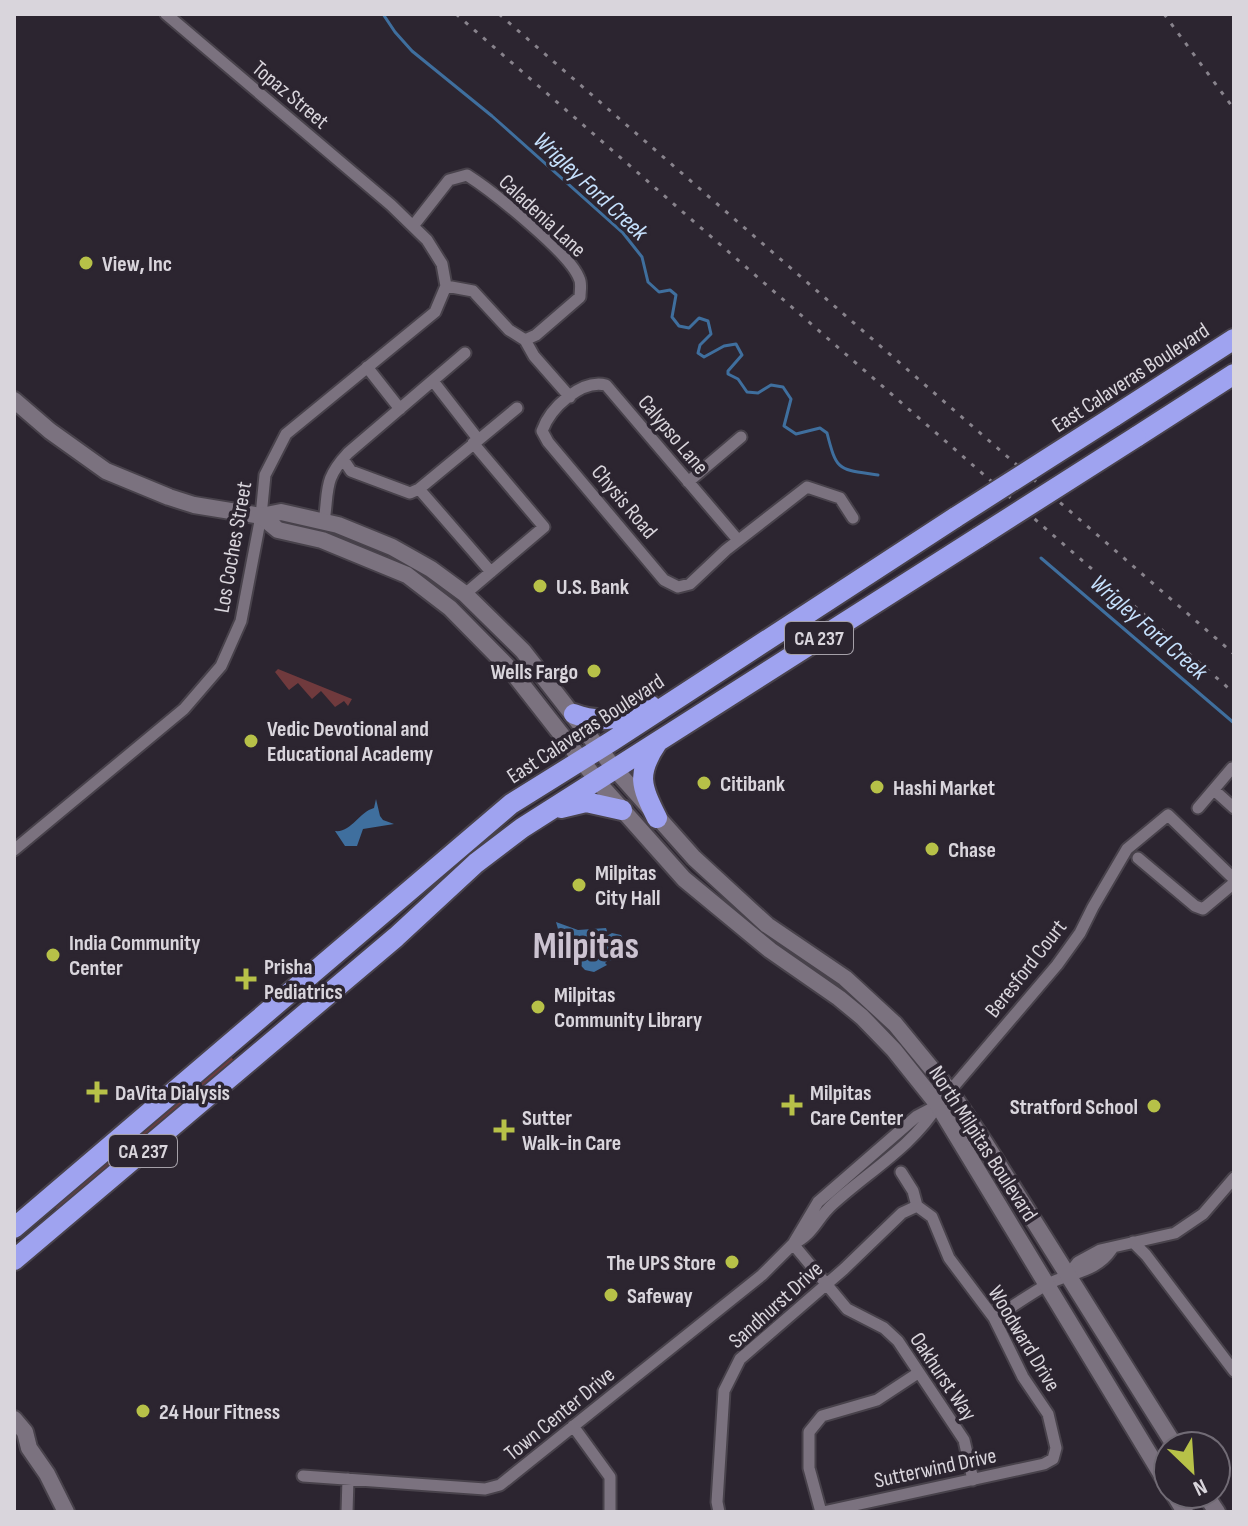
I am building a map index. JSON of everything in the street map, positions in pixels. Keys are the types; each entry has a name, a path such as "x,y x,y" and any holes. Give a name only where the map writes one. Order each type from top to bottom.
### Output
{"highway":[{"name":"East Calaveras Boulevard","path":"14,1228 511,804 1234,339"},
{"name":"CA 237","path":"14,1260 396,937 476,863 522,828 1234,374"},
{"path":"574,714 610,721 695,687"},
{"path":"657,818 643,786 641,771 659,740"},
{"path":"522,828 567,805 586,802 622,810"}],"main road":[{"path":"14,400 50,431 106,471 169,497 194,505 261,516 281,512 324,522 392,547 431,569 465,594 523,651 600,749 605,773"},
{"path":"261,516 278,530 322,540 407,575 441,600 510,669 581,759 605,773"},
{"name":"North Milpitas Boulevard","path":"605,773 622,810 684,879 782,959 862,1017 894,1050 938,1105 1152,1459"},
{"name":"North Milpitas Boulevard","path":"605,773 657,818 694,858 767,925 845,978 895,1024 950,1091 1165,1430"},
{"path":"14,1419 25,1432 21,1445 47,1474 66,1512"}],"street":[{"name":"Topaz Street","path":"166,14 413,226"},
{"name":"Caladenia Lane","path":"413,226 449,180 467,175 494,192 569,262 581,280 580,297 536,335 525,340"},
{"path":"413,226 427,240 442,264 446,286 473,291 509,330 525,340 534,356 570,397"},
{"name":"Los Coches Street","path":"14,850 184,709 221,666 241,621 261,516 265,475 286,434 435,312 446,286"},
{"path":"324,522 328,499 326,485 334,468 465,353"},
{"path":"367,367 400,409"},
{"path":"433,381 475,441 544,527 465,594"},
{"name":"Calypso Lane","path":"570,397 589,385 606,385 738,540"},
{"name":"Chysis Road","path":"570,397 553,411 542,431 548,442 664,580 678,587 690,584 738,540 807,487 840,498 853,518"},
{"path":"343,459 351,471 410,493 419,489 517,408"},
{"path":"688,482 741,437"},
{"path":"419,489 491,572"},
{"path":"1198,808 1232,768"},
{"path":"1214,790 1234,808"},
{"name":"Beresford Court","path":"938,1105 1057,965 1080,933 1127,849 1168,815 1234,881"},
{"path":"1138,858 1195,906 1203,909 1234,881"},
{"name":"Town Center Drive","path":"303,1476 485,1489 500,1485 762,1275 793,1244 818,1202 917,1116 938,1105"},
{"name":"Woodward Drive","path":"901,1172 913,1191 917,1206 932,1217 949,1258 994,1318 1023,1377 1048,1414 1056,1448 1053,1459"},
{"path":"994,1318 1048,1284 1067,1276 1078,1262 1100,1250 1175,1233 1198,1219 1234,1178"},
{"name":"Sandhurst Drive","path":"719,1512 717,1502 724,1391 740,1359 902,1213 917,1206"},
{"path":"1133,1242 1184,1302 1234,1371"},
{"name":"Oakhurst Way","path":"793,1244 847,1309 884,1328 898,1341 964,1440 973,1480"},
{"path":"822,1512 809,1468 809,1432 822,1416 877,1400 918,1373"},
{"path":"573,1426 610,1477 610,1512"},
{"name":"Sutterwind Drive","path":"822,1512 1044,1464 1053,1459"},
{"path":"347,1512 348,1479"}],"shaded area":[{"path":"278,669 352,699 348,706 344,701 335,707 321,691 312,699 298,683 289,690 275,672"},
{"path":"230,1055 234,1061 59,1211 53,1205"}],"water":[{"path":"376,799 380,816 394,824 363,829 357,846 345,846 335,831 346,829 374,808"},
{"path":"556,922 578,930 606,928 607,931 601,935 603,938 612,933 621,935 625,942 624,954 615,961 608,960 607,965 594,972 585,970 568,952 554,949 549,944 560,936"}],"waterway":[{"name":"Wrigley Ford Creek","path":"383,14 412,51 492,116 623,233 642,257 648,282 659,292 670,290 676,295 672,317 679,326 689,328 699,318 708,321 711,334 700,345 698,353 704,357 724,346 736,344 742,355 728,374 738,379 747,392 758,393 771,385 783,387 791,399 784,426 796,434 820,428 827,433 841,466 878,475"},
{"name":"Wrigley Ford Creek","path":"1041,558 1234,723"}],"railway":[{"path":"456,14 1234,693"},
{"path":"499,14 1234,654"},
{"path":"1164,14 1234,109"}],"place":[{"name":"View, Inc","path":"86,263"},
{"name":"U.S. Bank","path":"540,586"},
{"name":"Wells Fargo","path":"594,671"},
{"name":"Vedic Devotional and Educational Academy","path":"251,741"},
{"name":"Citibank","path":"704,783"},
{"name":"Hashi Market","path":"877,787"},
{"name":"Chase","path":"932,849"},
{"name":"Milpitas City Hall","path":"579,885"},
{"name":"India Community Center","path":"53,955"},
{"name":"Prisha Pediatrics","path":"246,979"},
{"name":"Milpitas Community Library","path":"538,1007"},
{"name":"DaVita Dialysis","path":"97,1092"},
{"name":"Milpitas Care Center","path":"792,1105"},
{"name":"Stratford School","path":"1154,1106"},
{"name":"Sutter Walk-in Care","path":"504,1130"},
{"name":"The UPS Store","path":"732,1262"},
{"name":"Safeway","path":"611,1295"},
{"name":"24 Hour Fitness","path":"143,1411"}],"district":[{"name":"Milpitas","path":"586,945"}]}
